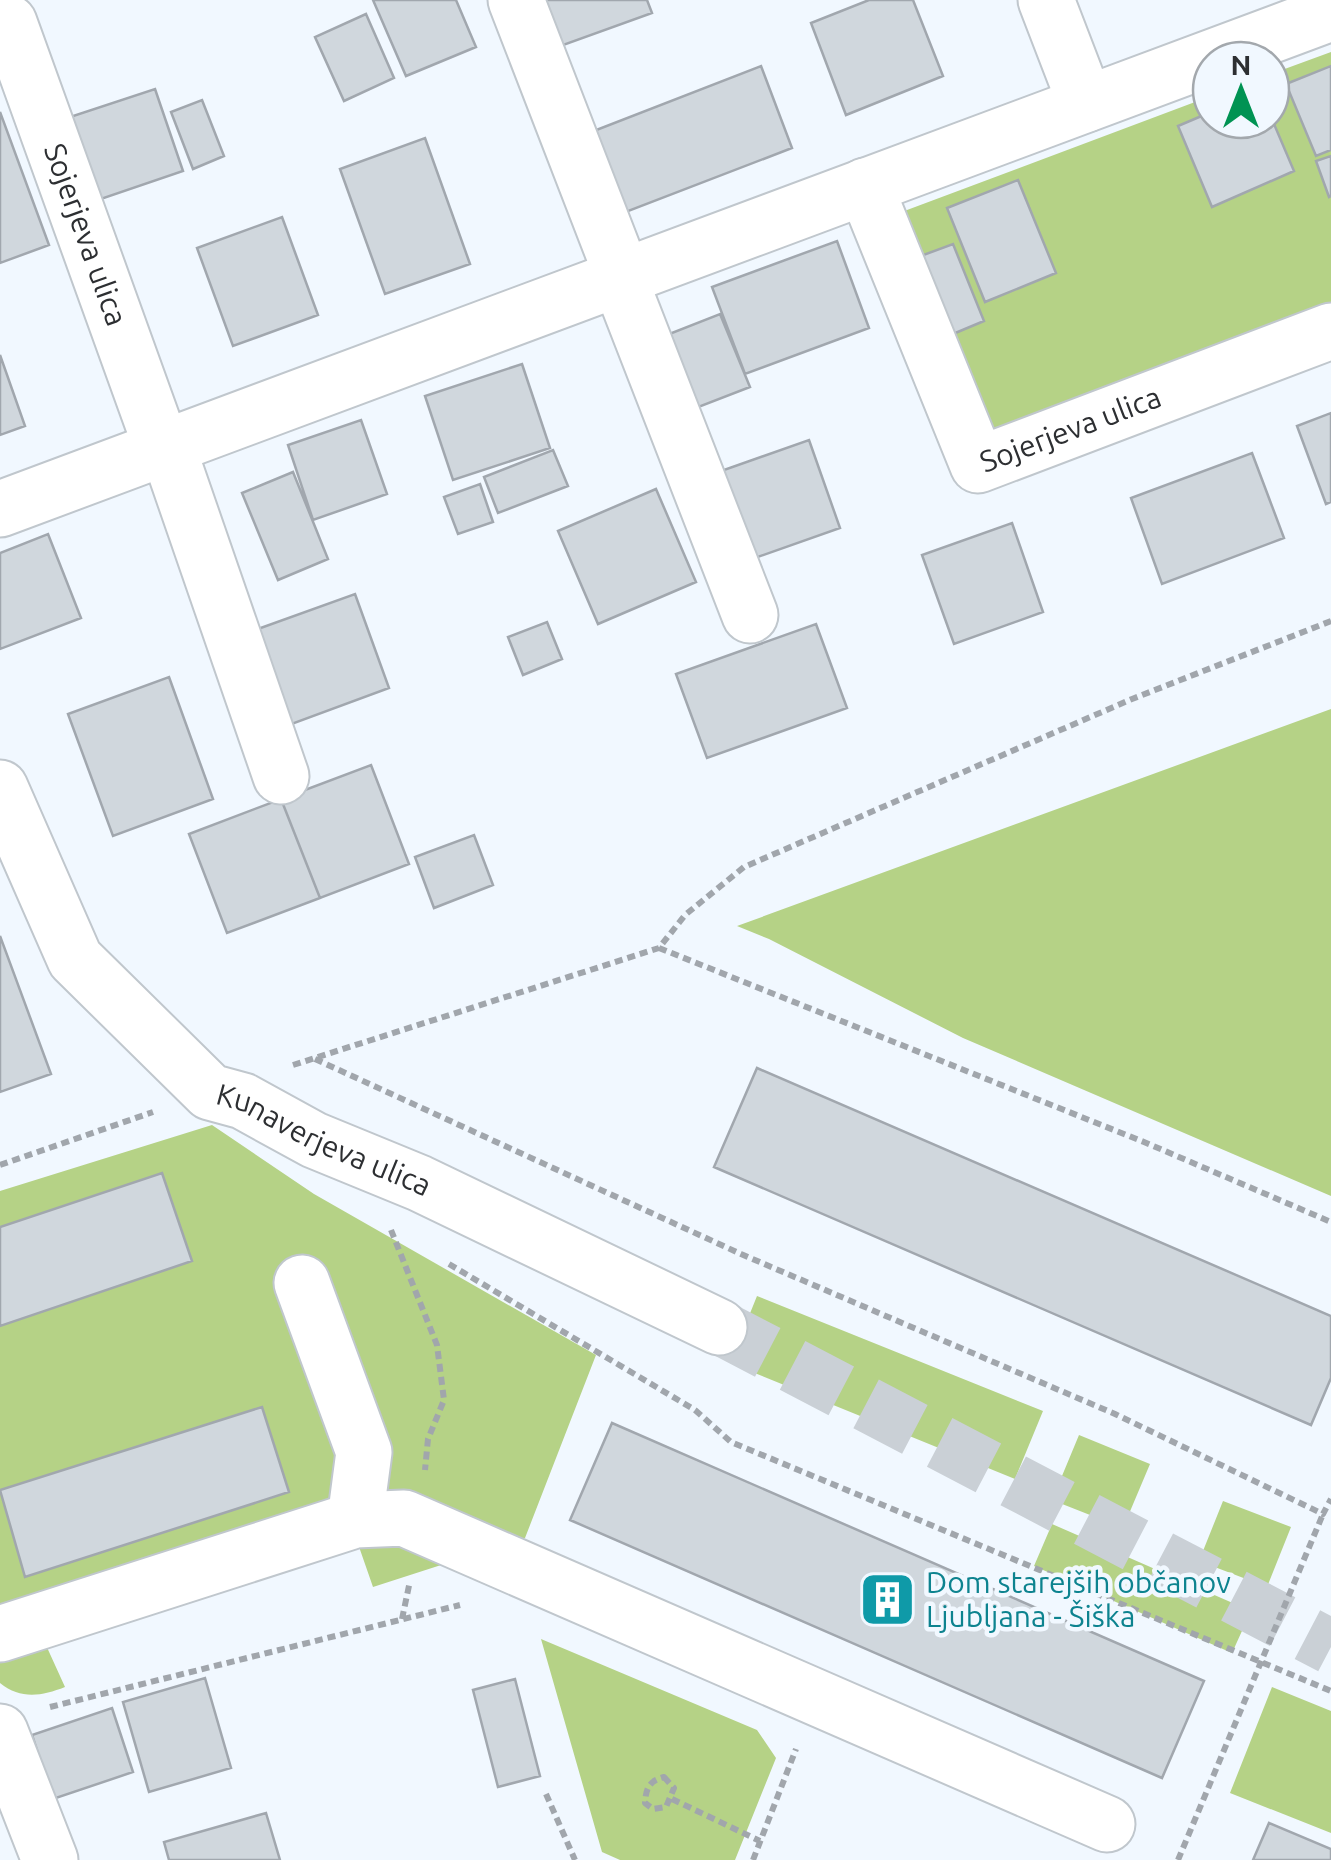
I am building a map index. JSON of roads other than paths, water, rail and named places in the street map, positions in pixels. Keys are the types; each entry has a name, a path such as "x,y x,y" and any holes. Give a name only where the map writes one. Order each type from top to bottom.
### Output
{"street":[{"path":"516,0 750,616"},
{"path":"1046,0 1086,104"},
{"path":"0,509 1331,12"},
{"name":"Sojerjeva ulica","path":"9,22 281,776"},
{"name":"Sojerjeva ulica","path":"864,186 978,465 1331,331"},
{"name":"Kunaverjeva ulica","path":"0,788 75,959 210,1092 243,1101 314,1140 419,1183 719,1327"},
{"path":"302,1283 364,1452 355,1520"},
{"path":"0,1634 355,1520 404,1518 1107,1824"},
{"path":"19,1721 46,1846"}],"tunnel":[{"path":"719,1327 1331,1647"}],"place":[{"name":"Dom starejših občanov Ljubljana - Šiška","path":"887,1600"}]}
